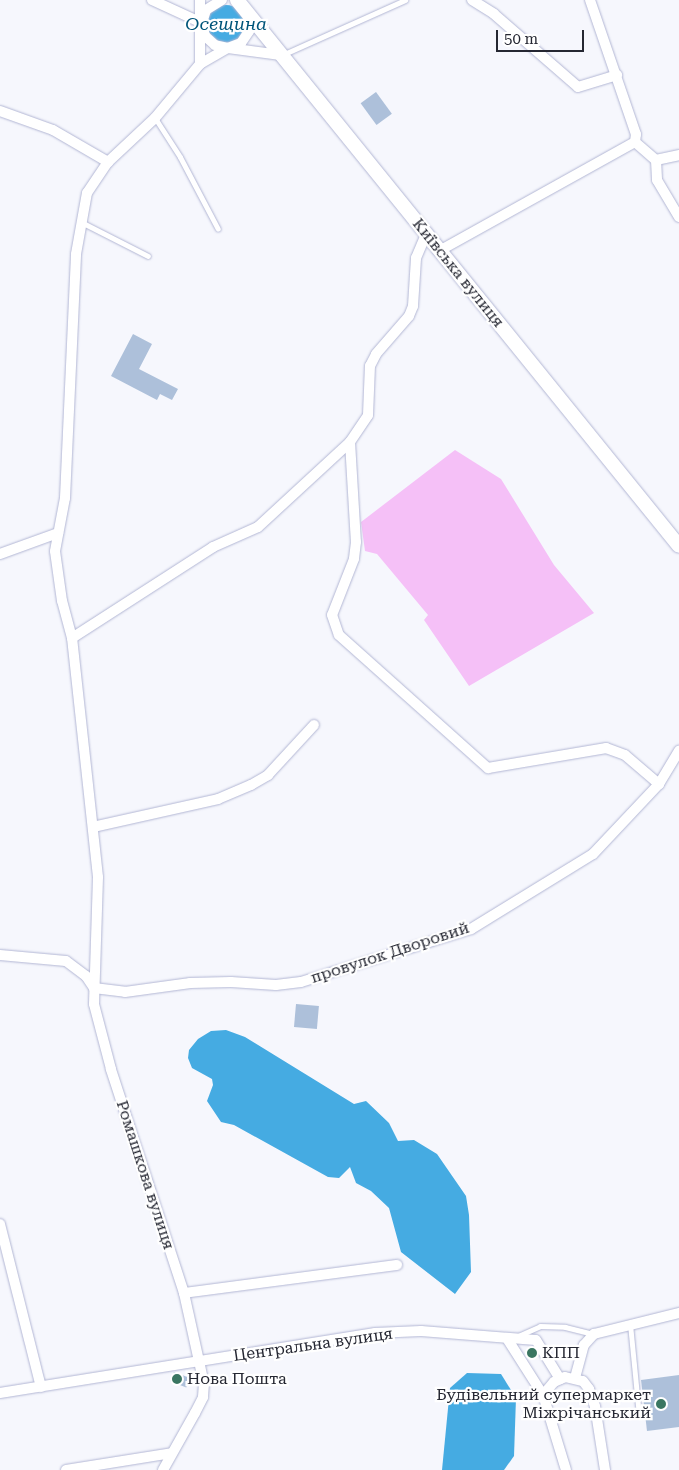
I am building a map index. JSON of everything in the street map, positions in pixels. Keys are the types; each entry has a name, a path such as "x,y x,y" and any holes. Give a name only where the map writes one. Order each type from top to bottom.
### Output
{"street":[{"path":"152,0 202,22"},
{"path":"200,0 202,22 200,64"},
{"path":"222,0 206,10 202,22 209,41 228,48 281,55"},
{"path":"472,0 494,14 578,87 617,75"},
{"path":"590,0 636,134 635,142"},
{"path":"200,64 245,38 250,25 239,5"},
{"name":"Київська вулиця","path":"239,5 679,546"},
{"name":"Ромашкова вулиця","path":"163,1470 203,1397 200,1362 184,1293 111,1069 94,1004 98,877 77,710 72,638 57,572 58,533 65,498 68,380 80,222 87,193 108,162 155,118 200,64"},
{"path":"0,110 53,130 108,162"},
{"path":"635,142 656,160 657,180 679,217"},
{"path":"439,251 635,142"},
{"path":"656,160 679,155"},
{"path":"72,638 213,547 258,527 350,442 368,415 370,366 376,354 409,316 413,306 416,258 426,234"},
{"path":"350,442 356,542 354,559 332,615 339,635 488,768 606,748 625,755 659,784"},
{"path":"0,554 58,533"},
{"path":"93,827 218,798 250,785 268,775 314,725"},
{"name":"провулок Дворовий","path":"94,988 125,992 190,983 231,982 276,986 301,982 471,929 593,854 659,784 679,751"},
{"path":"0,955 66,961 86,976 94,988"},
{"path":"0,1224 41,1387"},
{"path":"184,1293 397,1265"},
{"path":"575,1378 584,1345 594,1334 679,1314"},
{"name":"Центральна вулиця","path":"0,1393 375,1333 421,1331 508,1340 527,1337 536,1340 560,1379"},
{"path":"508,1340 544,1395 566,1470"},
{"path":"544,1395 560,1379 575,1378 589,1389 595,1406 606,1470"},
{"path":"66,1470 172,1453"}],"lane":[{"path":"281,55 404,0"},
{"path":"155,118 180,157 218,230"},
{"path":"80,222 148,256"},
{"path":"630,1324 639,1415"},
{"path":"508,1340 540,1326 565,1326 594,1334"}],"shaded area":[{"path":"455,450 501,479 554,565 594,613 469,686 424,620 428,615 377,554 365,551 361,522"}],"water":[{"name":"Осещина","path":"226,5 239,11 245,24 239,37 226,43 213,37 207,24 213,11"},
{"path":"226,1030 245,1037 354,1104 366,1101 389,1123 398,1141 414,1140 437,1154 466,1196 469,1215 471,1272 455,1294 401,1252 389,1208 371,1191 356,1183 350,1167 339,1178 328,1177 234,1125 221,1122 207,1101 213,1085 212,1079 192,1068 188,1058 189,1050 198,1039 211,1031"},
{"path":"467,1373 501,1374 516,1398 514,1456 504,1470 442,1470 450,1388"}],"building":[{"path":"376,92 392,114 376,125 361,103"},
{"path":"133,334 152,344 139,369 178,389 172,400 160,394 157,400 111,376"},
{"path":"296,1004 319,1006 317,1029 294,1027"},
{"path":"174,1372 190,1378 186,1387 170,1381"},
{"name":"Будівельний супермаркет Міжрічанський","path":"679,1375 679,1427 647,1431 641,1380"}],"place":[{"name":"КПП","path":"532,1353"},
{"name":"Нова Пошта","path":"177,1379"},
{"name":"Будівельний супермаркет Міжрічанський","path":"661,1404"}]}
